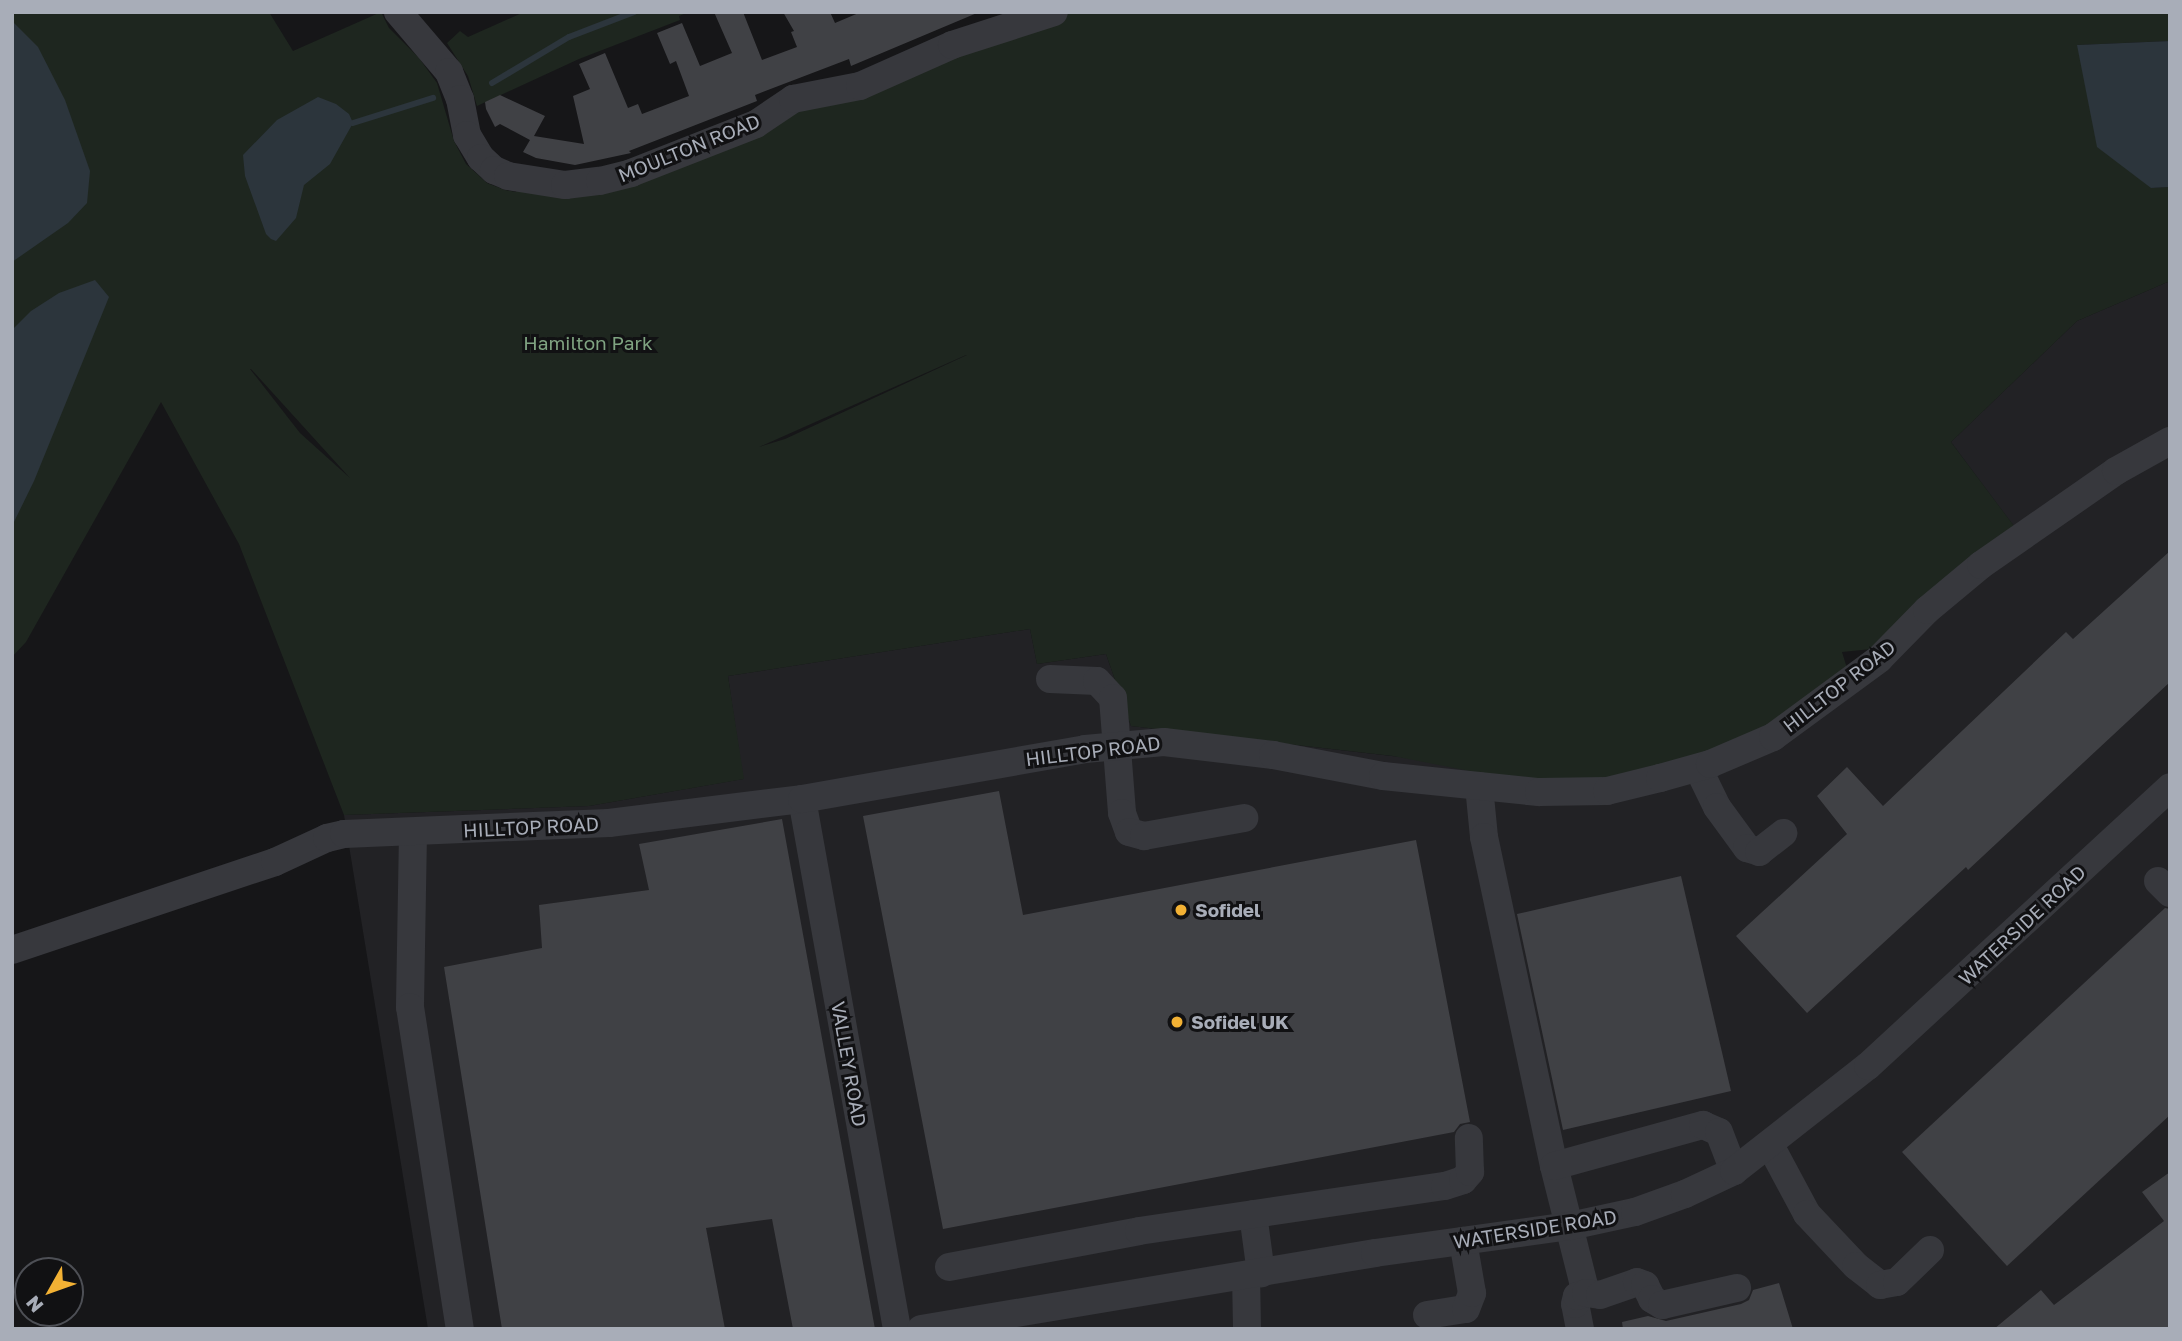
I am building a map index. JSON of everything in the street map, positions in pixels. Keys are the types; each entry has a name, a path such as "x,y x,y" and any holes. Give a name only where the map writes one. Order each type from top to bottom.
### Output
{"street":[{"name":"MOULTON ROAD","path":"398,12 449,72 460,99 467,135 481,159 494,170 514,177 565,185 600,181 631,173 750,127 793,99 860,86 952,45 1054,12"},
{"name":"HILLTOP ROAD","path":"12,950 275,862 327,838 344,834 610,823 802,799 1085,748 1164,742 1273,755 1383,776 1539,792 1606,791 1698,768 1773,737 1823,703 1879,659 1927,610 1980,565 2116,471 2170,441"},
{"path":"1050,679 1097,681 1113,698 1119,746 1122,813 1129,832 1144,836 1244,818"},
{"path":"1698,768 1717,807 1747,848 1759,852 1783,833"},
{"path":"1479,786 1484,837 1554,1166 1586,1293"},
{"name":"WATERSIDE ROAD","path":"921,1329 1254,1274 1570,1226 1635,1212 1685,1194 1734,1171 1770,1145 1914,1025 2170,787"},
{"name":"VALLEY ROAD","path":"802,799 897,1329"},
{"path":"414,833 410,1007 460,1329"},
{"path":"1554,1166 1703,1125 1719,1132 1734,1171"},
{"path":"948,1267 1253,1214 1445,1186 1463,1180 1471,1172 1469,1139"},
{"path":"1770,1145 1807,1214 1856,1266 1880,1285 1897,1282 1930,1250"},
{"path":"1247,1329 1254,1274 1253,1214"},
{"path":"1427,1315 1466,1309 1472,1293 1463,1241"},
{"path":"1580,1329 1574,1304 1577,1296 1586,1293 1600,1295 1637,1282 1645,1285 1652,1299 1661,1306 1737,1288"}],"shaded area":[{"path":"12,21 38,47 65,100 90,171 87,203 68,223 12,262"},
{"path":"2170,41 2170,187 2151,188 2097,147 2077,45"},
{"path":"318,97 336,104 349,114 353,123 330,164 304,185 296,218 276,241 266,234 245,176 243,155 277,120"},
{"path":"95,280 109,297 34,481 12,526 12,330 31,311 59,293"},
{"path":"2170,281 2170,1329 428,1329 344,815 589,806 743,779 728,676 1030,629 1037,664 1106,654 1131,726 1470,765 1836,693 2013,525 1951,442 2077,321"}],"green space":[{"name":"Hamilton Park","path":"12,12 269,12 293,51 381,12 389,28 419,58 437,83 454,141 466,164 487,183 505,190 516,192 517,187 544,193 782,118 1072,12 2170,12 2170,41 2077,45 2151,188 2170,187 2170,281 2077,321 1951,442 2014,526 1891,647 1842,652 1851,681 1752,746 1572,791 1393,756 1131,726 1106,654 1037,664 1030,629 728,676 744,779 589,806 344,815 239,544 161,402 26,642 12,657","holes":["966,355 785,439 759,447","251,369 350,478 300,433"]},
{"path":"524,12 689,12 679,16 680,20 579,59 477,106 468,76 447,43 460,31 468,37"}],"building":[{"path":"714,12 743,12 762,60 797,47 791,32 794,31 783,12 830,12 835,23 861,12 977,13 851,66 849,59 755,95 757,101 629,151 631,153 575,165 536,158 523,152 530,140 500,124 495,127 486,109 485,102 500,95 545,116 534,136 584,144 573,96 590,89 579,64 605,53 628,108 638,104 642,114 689,96 676,61 670,64 657,33 682,23 700,66 732,53"},
{"path":"2170,551 2170,682 1968,870 1966,867 1807,1013 1736,936 1847,834 1817,796 1847,767 1883,806 2066,632 2073,639"},
{"name":"Sofidel UK","path":"999,791 1023,915 1416,840 1470,1122 1460,1124 1454,1132 943,1229 863,816"},
{"path":"782,819 875,1329 793,1329 772,1219 706,1228 725,1329 502,1329 444,967 542,948 539,905 649,890 639,844"},
{"path":"1681,876 1731,1091 1563,1130 1517,914"},
{"path":"2165,908 2170,909 2170,1115 2007,1266 1902,1152"},
{"path":"2170,1172 2170,1329 1994,1329 2041,1290 2054,1305 2164,1221 2142,1192"},
{"path":"1779,1283 1793,1329 1623,1329 1622,1322 1648,1316 1666,1321 1741,1304 1749,1300 1753,1290"}],"waterway":[{"path":"492,83 569,37 634,12"},
{"path":"353,123 433,98"}],"place":[{"name":"Sofidel","path":"1181,910"},
{"name":"Sofidel UK","path":"1177,1022"}]}
